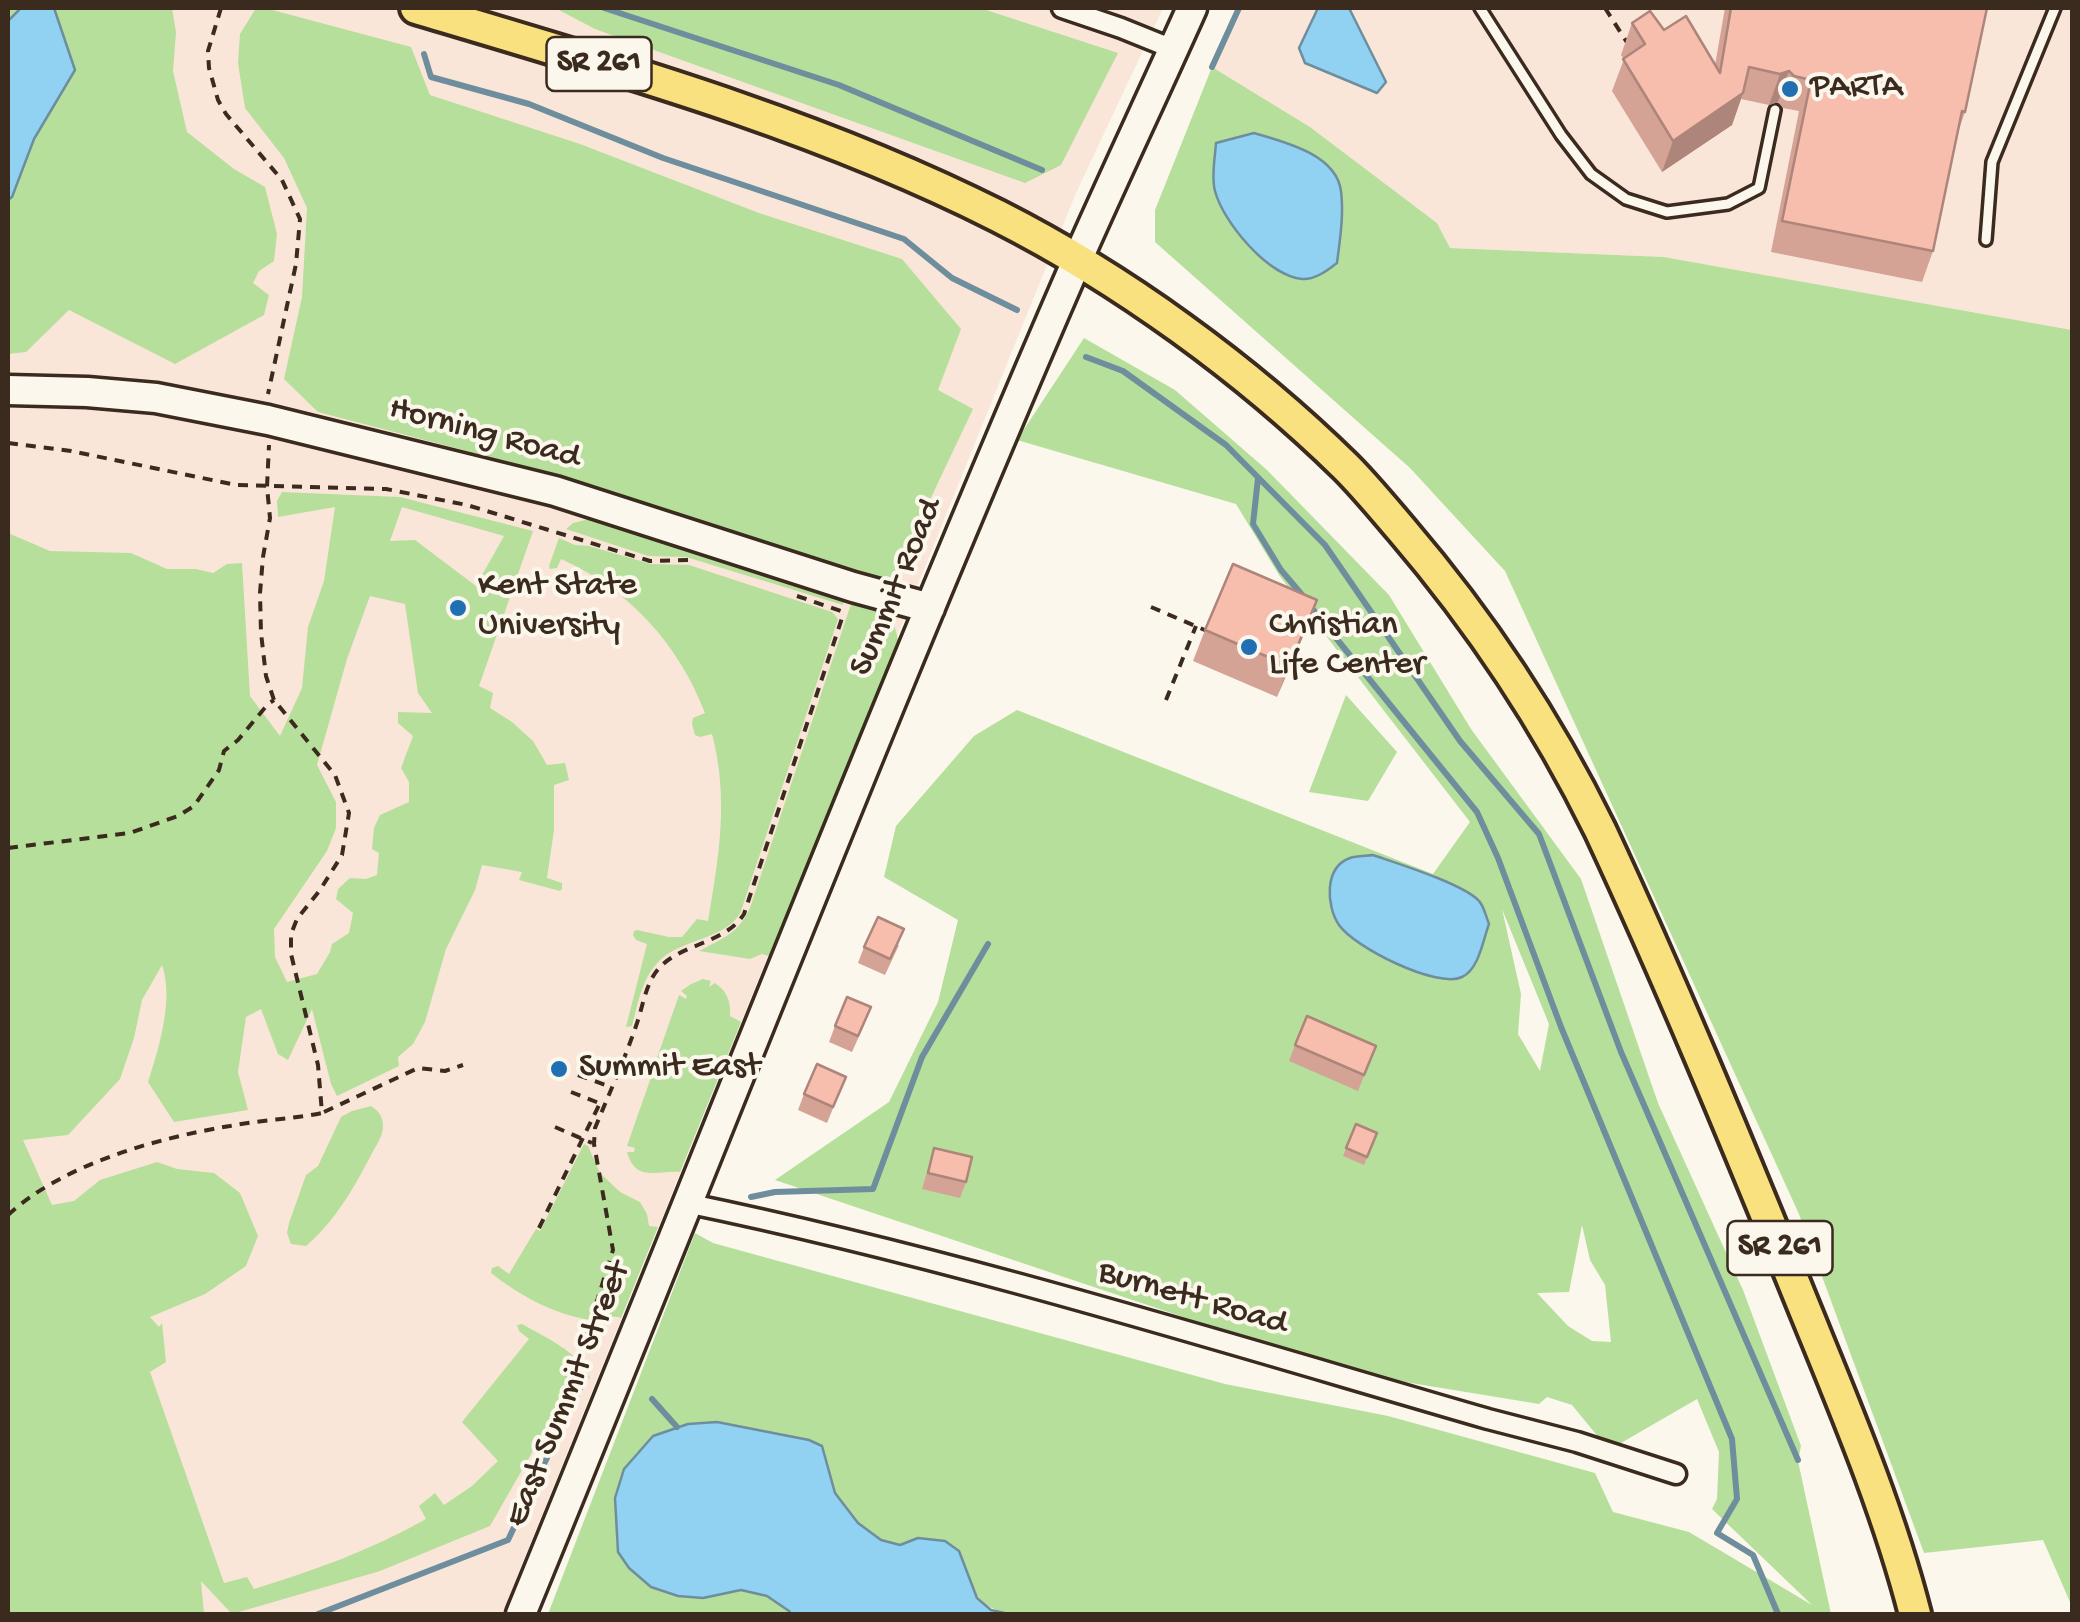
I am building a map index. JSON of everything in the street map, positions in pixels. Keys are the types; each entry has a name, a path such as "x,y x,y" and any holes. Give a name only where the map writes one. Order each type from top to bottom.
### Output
{"main road":[{"name":"SR 261","path":"416,8 815,136 998,216 1078,260 1189,334 1298,421 1346,467 1440,574 1529,703 1580,789 1715,1092 1853,1427 1894,1540 1915,1614"},
{"name":"Summit Road","path":"686,1203 930,608 1078,260 1192,8"},
{"name":"Horning Road","path":"8,390 156,398 268,420 555,492 849,599 930,608"},
{"name":"East Summit Street","path":"521,1614 686,1203"}],"street":[{"path":"1062,8 1174,49"},
{"name":"Burnett Road","path":"686,1203 779,1222 957,1268 1577,1442 1676,1474"}],"lane":[{"path":"1480,8 1561,135 1591,174 1626,198 1667,212 1728,204 1759,188 1775,110"},
{"path":"1986,240 1992,162 2055,8"}],"path":[{"path":"221,8 208,51 218,100 282,180 300,219 296,264 268,401"},
{"path":"1605,8 1631,48"},
{"path":"269,434 270,518 260,594 266,676 274,700 335,775 349,813 342,855 296,920 291,934 300,1002 318,1065 322,1113"},
{"path":"8,442 236,485 386,489 467,505 650,561 687,560"},
{"path":"539,1228 612,1088 648,987 660,967 736,926 744,914 849,599 792,594"},
{"path":"1151,607 1206,631"},
{"path":"1166,700 1196,626"},
{"path":"8,848 130,833 178,816 194,806 206,790 224,751 274,700"},
{"path":"8,1214 64,1178 144,1145 232,1125 322,1113 418,1068 445,1071 463,1066"},
{"path":"578,1075 612,1088"},
{"path":"570,1092 602,1104"},
{"path":"585,1339 612,1250 594,1144 602,1104"},
{"path":"555,1127 594,1144"}],"shaded area":[{"name":"Kent State University","path":"8,8 1163,8 1076,193 502,1614 8,1614"},
{"path":"1239,8 2072,8 2072,330 1664,257 1450,248 1437,223 1310,127 1212,67"}],"green space":[{"path":"8,8 172,8 176,32 173,71 187,132 234,169 265,187 277,234 274,261 259,271 253,283 269,295 264,315 175,364 69,310 26,352 8,354"},
{"path":"256,8 411,47 430,95 580,144 759,213 902,259 961,329 938,390 973,409 890,584 501,460 318,412 284,379 302,297 307,208 284,158 245,108 238,63 240,34"},
{"path":"555,8 980,8 1118,53 1061,165 1025,183 595,29"},
{"path":"1212,67 1310,127 1437,223 1450,248 1664,257 2072,330 2072,1602 2043,1540 1924,1553 1799,1214 1505,571 1410,468 1155,242 1155,210"},
{"path":"1084,338 1175,390 1267,470 1389,595 1471,729 1581,879 1658,1103 1743,1290 1801,1446 1798,1461 1831,1614 1009,1614 980,1599 959,1552 919,1538 900,1545 881,1540 858,1523 835,1493 822,1446 637,1452 619,1488 618,1552 678,1596 702,1598 741,1590 767,1596 791,1614 548,1614 695,1233 713,1243 1225,1384 1388,1416 1595,1473 1613,1512 1689,1532 1812,1605 1712,1509 1717,1499 1719,1452 1697,1399 1609,1450 1572,1405 1547,1397 1539,1404 1350,1373 775,1180 889,1102 938,1002 958,920 884,877 896,826 974,736 1017,710 1433,874 1470,822 1279,575 1236,504 1017,440","holes":["1502,909 1549,1024 1540,1071 1518,1034 1521,994","1582,1225 1590,1260 1605,1285 1611,1342 1592,1341 1568,1326 1537,1293 1569,1292"]},
{"path":"282,492 400,497 533,531 479,686 493,693 490,708 533,741 547,765 565,763 569,780 554,785 554,830 547,878 562,883 562,889 519,880 522,872 482,865 475,890 446,949 425,1022 413,1044 398,1057 399,1066 337,1096 312,1009 288,1060 278,1054 261,1009 246,1017 238,1072 248,1110 174,1122 148,1082 166,1008 162,965 142,1000 120,1079 68,1135 23,1140 52,1205 74,1201 100,1180 157,1162 177,1169 214,1173 240,1193 258,1236 246,1266 205,1294 150,1317 159,1327 162,1323 166,1362 150,1372 224,1583 247,1577 254,1589 342,1559 426,1519 419,1506 435,1493 444,1505 472,1486 498,1461 462,1422 529,1339 517,1325 522,1324 560,1346 578,1360 590,1378 573,1381 490,1526 380,1571 232,1614 201,1581 204,1614 8,1614 8,533 50,551 131,553 167,569 213,573 227,564 242,563 250,696 280,736 302,688 308,627 324,581 335,507 278,517 277,501","holes":["402,507 504,536 476,586 415,540 390,541","370,596 405,604 418,693 432,713 398,712 398,723 413,736 401,768 409,782 409,802 380,815 374,828 372,849 379,853 377,875 350,878 338,889 336,899 353,913 349,933 332,944 317,974 287,982 275,957 274,929 327,851 336,828 336,802 317,765 347,659"]},
{"path":"591,515 846,595 843,605 686,557 648,556 566,529"},
{"path":"559,538 651,564 689,565 832,612 838,619 740,914 721,930 663,958 646,980 632,1026 626,1027 647,944 636,940 634,931 682,937 697,919 708,921 721,828 717,758 712,734 695,735 693,718 705,713 666,642 630,603 586,571 561,559 557,568 550,569"},
{"path":"853,598 888,617 898,640 769,956 762,954 750,959 699,951 735,930 750,908"},
{"path":"1346,695 1397,752 1368,801 1309,792"},
{"path":"703,979 711,981 709,987 715,983 723,990 730,1016 741,1022 680,1172 648,1173 631,1162 627,1152 634,1152 635,1148 627,1146 656,1063 664,1064 665,1060 657,1058 679,995 686,999 681,991"},
{"path":"371,1106 381,1117 383,1129 358,1180 335,1215 306,1246 291,1244 289,1223 306,1175 318,1166 341,1117"},
{"path":"584,1144 600,1173 620,1192 640,1202 649,1226 658,1227 621,1318 591,1320 564,1314 525,1296 491,1273 498,1266 509,1274 536,1229 540,1231"}],"water":[{"path":"21,8 54,8 75,70 34,139 8,200 8,21"},
{"path":"1318,8 1349,8 1386,82 1377,93 1305,63 1299,48"},
{"path":"1254,133 1307,152 1337,178 1342,209 1337,263 1316,276 1302,279 1275,268 1249,246 1220,204 1213,180 1216,143"},
{"path":"1373,855 1445,881 1481,903 1489,924 1468,973 1450,979 1416,972 1361,944 1339,925 1330,898 1335,870 1350,858"},
{"path":"717,1422 822,1446 835,1493 858,1523 881,1540 900,1545 918,1538 945,1541 959,1551 977,1598 991,1610 1009,1614 791,1614 767,1596 741,1590 703,1598 678,1596 651,1587 618,1552 615,1498 624,1469 653,1436 688,1424"}],"building":[{"path":"1731,8 1987,8 1933,251 1782,221 1811,80 1789,71 1780,74 1749,67 1743,93 1673,141 1623,59 1645,44 1632,23 1650,11 1664,30 1686,16 1720,73"},
{"path":"1233,564 1317,600 1289,666 1205,630"},
{"path":"878,917 904,929 890,959 864,947"},
{"path":"847,997 871,1007 858,1036 835,1026"},
{"path":"1307,1016 1376,1046 1364,1075 1295,1045"},
{"path":"817,1064 846,1077 833,1107 804,1094"},
{"path":"1356,1124 1377,1133 1367,1157 1346,1148"},
{"path":"934,1148 972,1157 966,1182 928,1173"}],"waterway":[{"path":"604,8 839,85 1042,170"},
{"path":"1212,67 1239,8"},
{"path":"424,54 431,77 529,104 663,158 904,239 952,278 1017,310"},
{"path":"1086,357 1123,371 1226,445 1325,545 1460,741 1539,834 1621,1052 1798,1460"},
{"path":"1258,478 1253,524 1281,570 1303,596"},
{"path":"1310,606 1477,812 1561,1027 1732,1439 1737,1499 1717,1533 1753,1555 1778,1614"},
{"path":"751,1197 775,1192 873,1189 922,1057 988,944"},
{"path":"318,1614 508,1540 581,1386"},
{"path":"652,1399 677,1427"}],"place":[{"name":"PARTA","path":"1790,89"},
{"name":"Kent State University","path":"458,608"},
{"name":"Christian Life Center","path":"1249,647"},
{"name":"Summit East","path":"559,1069"}]}
